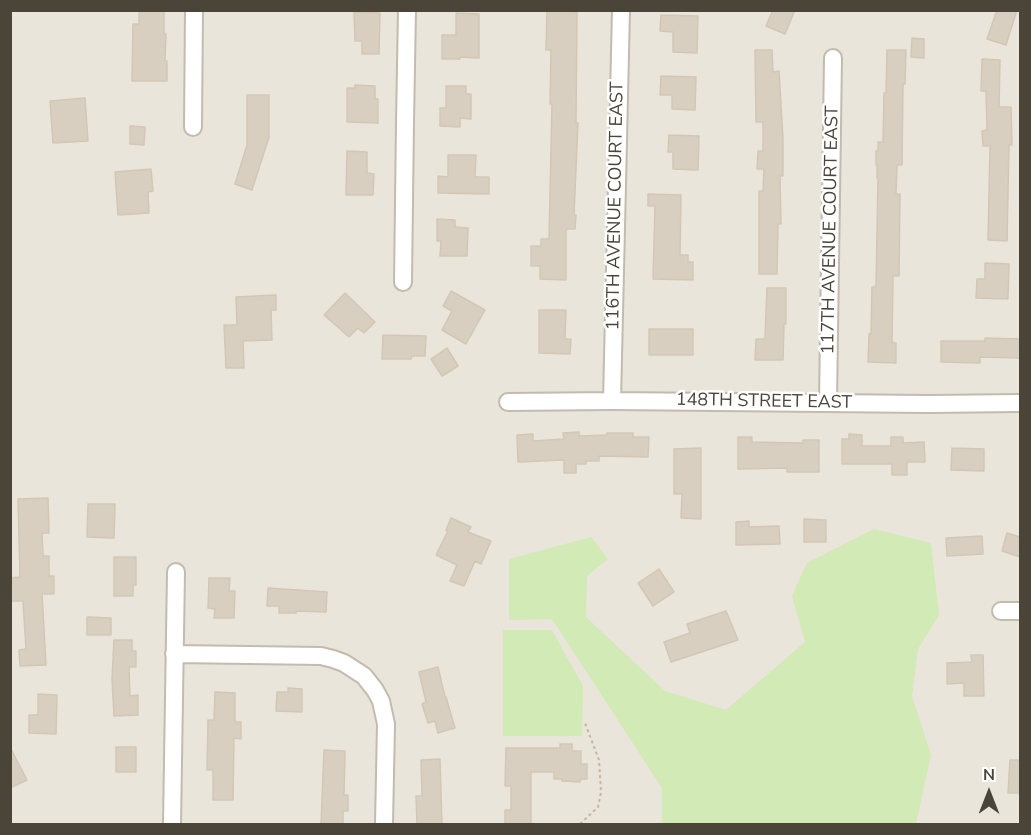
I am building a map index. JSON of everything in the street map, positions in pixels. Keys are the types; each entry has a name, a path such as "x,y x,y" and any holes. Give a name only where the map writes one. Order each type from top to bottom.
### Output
{"street":[{"path":"193,127 194,10"},
{"path":"403,282 407,10"},
{"name":"116TH AVENUE COURT EAST","path":"612,401 621,10"},
{"name":"117TH AVENUE COURT EAST","path":"828,402 833,57"},
{"name":"148TH STREET EAST","path":"508,402 1020,403"},
{"path":"172,825 176,572"},
{"path":"1001,611 1020,611"},
{"path":"174,654 321,656 333,658 355,669 369,682 381,701 386,724 384,825"}],"path":[{"path":"580,825 598,807 601,792 599,760 585,723"}],"shaded area":[{"path":"10,11 1020,11 1020,824 11,824"}],"green space":[{"path":"874,529 931,543 939,615 918,649 912,696 931,755 916,824 662,824 662,788 552,619 509,620 509,559 591,537 608,559 587,576 586,617 665,691 726,710 805,642 792,596 807,563"},
{"path":"503,630 552,630 583,686 582,736 503,736"}],"building":[{"path":"139,10 164,10 167,81 132,81 133,24 139,24"},
{"path":"547,10 577,12 576,123 578,123 574,215 576,215 575,229 566,229 566,280 540,279 540,266 531,266 531,246 541,246 541,239 549,239 552,104 550,104 551,50 546,50"},
{"path":"773,10 795,10 785,34 766,26"},
{"path":"997,10 1017,10 1006,45 987,39"},
{"path":"354,12 380,13 379,54 362,54 362,41 355,41"},
{"path":"456,13 479,14 479,58 442,59 442,35 456,35"},
{"path":"661,15 698,16 697,53 673,52 673,32 660,31"},
{"path":"912,38 924,39 924,58 911,57"},
{"path":"755,50 772,50 773,72 779,71 783,176 780,176 781,224 778,224 777,274 759,274 759,191 763,191 764,169 757,169 758,151 763,151 763,122 756,122"},
{"path":"887,50 906,50 905,84 903,84 902,165 897,165 896,194 900,194 899,276 893,276 892,343 896,343 896,363 868,362 872,287 876,287 878,178 876,151 878,151 878,142 883,142"},
{"path":"982,59 1000,60 999,107 1011,107 1012,145 1009,145 1007,241 988,240 990,146 983,146 982,131 987,130 986,91 981,91"},
{"path":"661,76 696,77 695,110 672,109 672,95 660,95"},
{"path":"355,85 375,86 375,99 378,99 378,123 347,122 347,88 355,88"},
{"path":"446,86 466,86 466,94 471,94 471,119 460,118 460,127 440,126 440,108 446,108"},
{"path":"247,95 269,95 269,137 252,190 235,184 247,145"},
{"path":"85,98 88,141 53,143 50,101"},
{"path":"130,126 145,127 144,145 130,144"},
{"path":"669,135 699,136 698,170 673,169 673,152 668,152"},
{"path":"347,151 367,152 367,173 374,174 373,195 346,195"},
{"path":"448,155 476,155 475,177 489,177 489,194 438,193 438,176 448,177"},
{"path":"151,169 153,191 148,192 149,213 118,215 115,172"},
{"path":"648,194 681,195 680,255 688,255 688,262 693,262 693,280 653,279 655,206 648,206"},
{"path":"437,219 455,220 455,227 468,228 467,256 440,256 441,241 437,241"},
{"path":"985,263 1009,264 1008,299 976,298 977,279 985,279"},
{"path":"767,288 786,288 783,360 755,360 756,339 765,339"},
{"path":"451,291 485,310 466,344 442,330 452,311 443,306"},
{"path":"345,293 375,322 364,333 358,328 349,337 324,315"},
{"path":"276,295 276,310 271,310 272,340 243,341 244,368 226,368 224,325 237,325 236,297"},
{"path":"539,310 566,310 565,339 571,339 570,354 539,353"},
{"path":"649,329 693,329 693,355 649,355"},
{"path":"383,335 426,336 425,356 412,356 411,359 382,359"},
{"path":"985,338 1020,339 1020,358 980,357 980,363 941,362 941,341 985,341"},
{"path":"447,348 458,366 442,376 431,359"},
{"path":"579,432 579,436 633,433 633,437 649,437 648,457 599,456 599,461 576,464 576,473 564,473 564,460 518,462 517,435 533,434 533,441 564,439 563,433"},
{"path":"849,434 862,435 862,446 891,446 891,437 903,437 903,443 924,442 925,462 907,462 907,475 892,475 892,464 842,464 842,439 849,439"},
{"path":"738,437 752,437 752,442 803,443 803,440 819,440 819,472 787,472 787,468 738,469"},
{"path":"701,448 701,519 681,518 682,494 674,494 674,449"},
{"path":"952,448 984,449 984,471 951,470"},
{"path":"48,498 49,533 42,533 43,556 49,556 49,576 54,576 54,594 42,594 46,665 20,666 19,650 26,649 23,601 10,601 10,578 20,577 18,499"},
{"path":"88,504 115,504 114,538 87,537"},
{"path":"451,518 471,527 468,532 491,541 481,564 475,561 464,586 450,581 457,565 436,555 448,531 446,530"},
{"path":"804,519 826,520 826,542 804,542"},
{"path":"749,521 749,527 779,526 780,544 736,545 736,522"},
{"path":"1007,533 1020,537 1020,557 1002,551"},
{"path":"982,536 983,554 947,556 946,538"},
{"path":"114,557 136,557 136,585 133,585 133,596 114,596"},
{"path":"659,569 674,592 653,606 638,583"},
{"path":"209,578 230,578 229,591 235,591 234,618 214,618 215,609 208,608"},
{"path":"268,588 327,592 326,612 279,613 279,606 267,606"},
{"path":"726,611 738,640 671,662 664,642 690,633 687,624"},
{"path":"87,617 111,618 111,635 87,635"},
{"path":"114,640 132,640 132,651 136,651 136,667 129,667 130,696 138,695 138,715 114,716 112,679"},
{"path":"971,655 983,655 984,696 964,696 964,683 947,684 947,663 972,662"},
{"path":"438,667 455,728 438,733 435,721 428,723 422,704 426,702 419,672"},
{"path":"288,688 302,689 302,712 276,711 277,692 288,692"},
{"path":"215,692 235,693 235,722 241,722 241,739 234,738 233,800 213,800 213,770 207,770 208,720 214,720"},
{"path":"38,694 57,695 56,734 29,733 29,715 38,715"},
{"path":"560,744 572,744 572,751 581,751 581,764 587,764 587,779 581,779 580,782 562,781 562,779 554,779 554,772 531,772 531,825 505,825 505,810 511,810 511,786 505,786 506,748 560,748"},
{"path":"10,747 27,780 10,788"},
{"path":"116,747 136,747 136,772 116,772"},
{"path":"324,750 345,751 344,795 348,795 348,811 343,811 343,825 321,825"},
{"path":"440,759 442,825 417,825 416,796 422,796 421,760"},
{"path":"1010,760 1020,760 1020,793 1008,793"}]}
